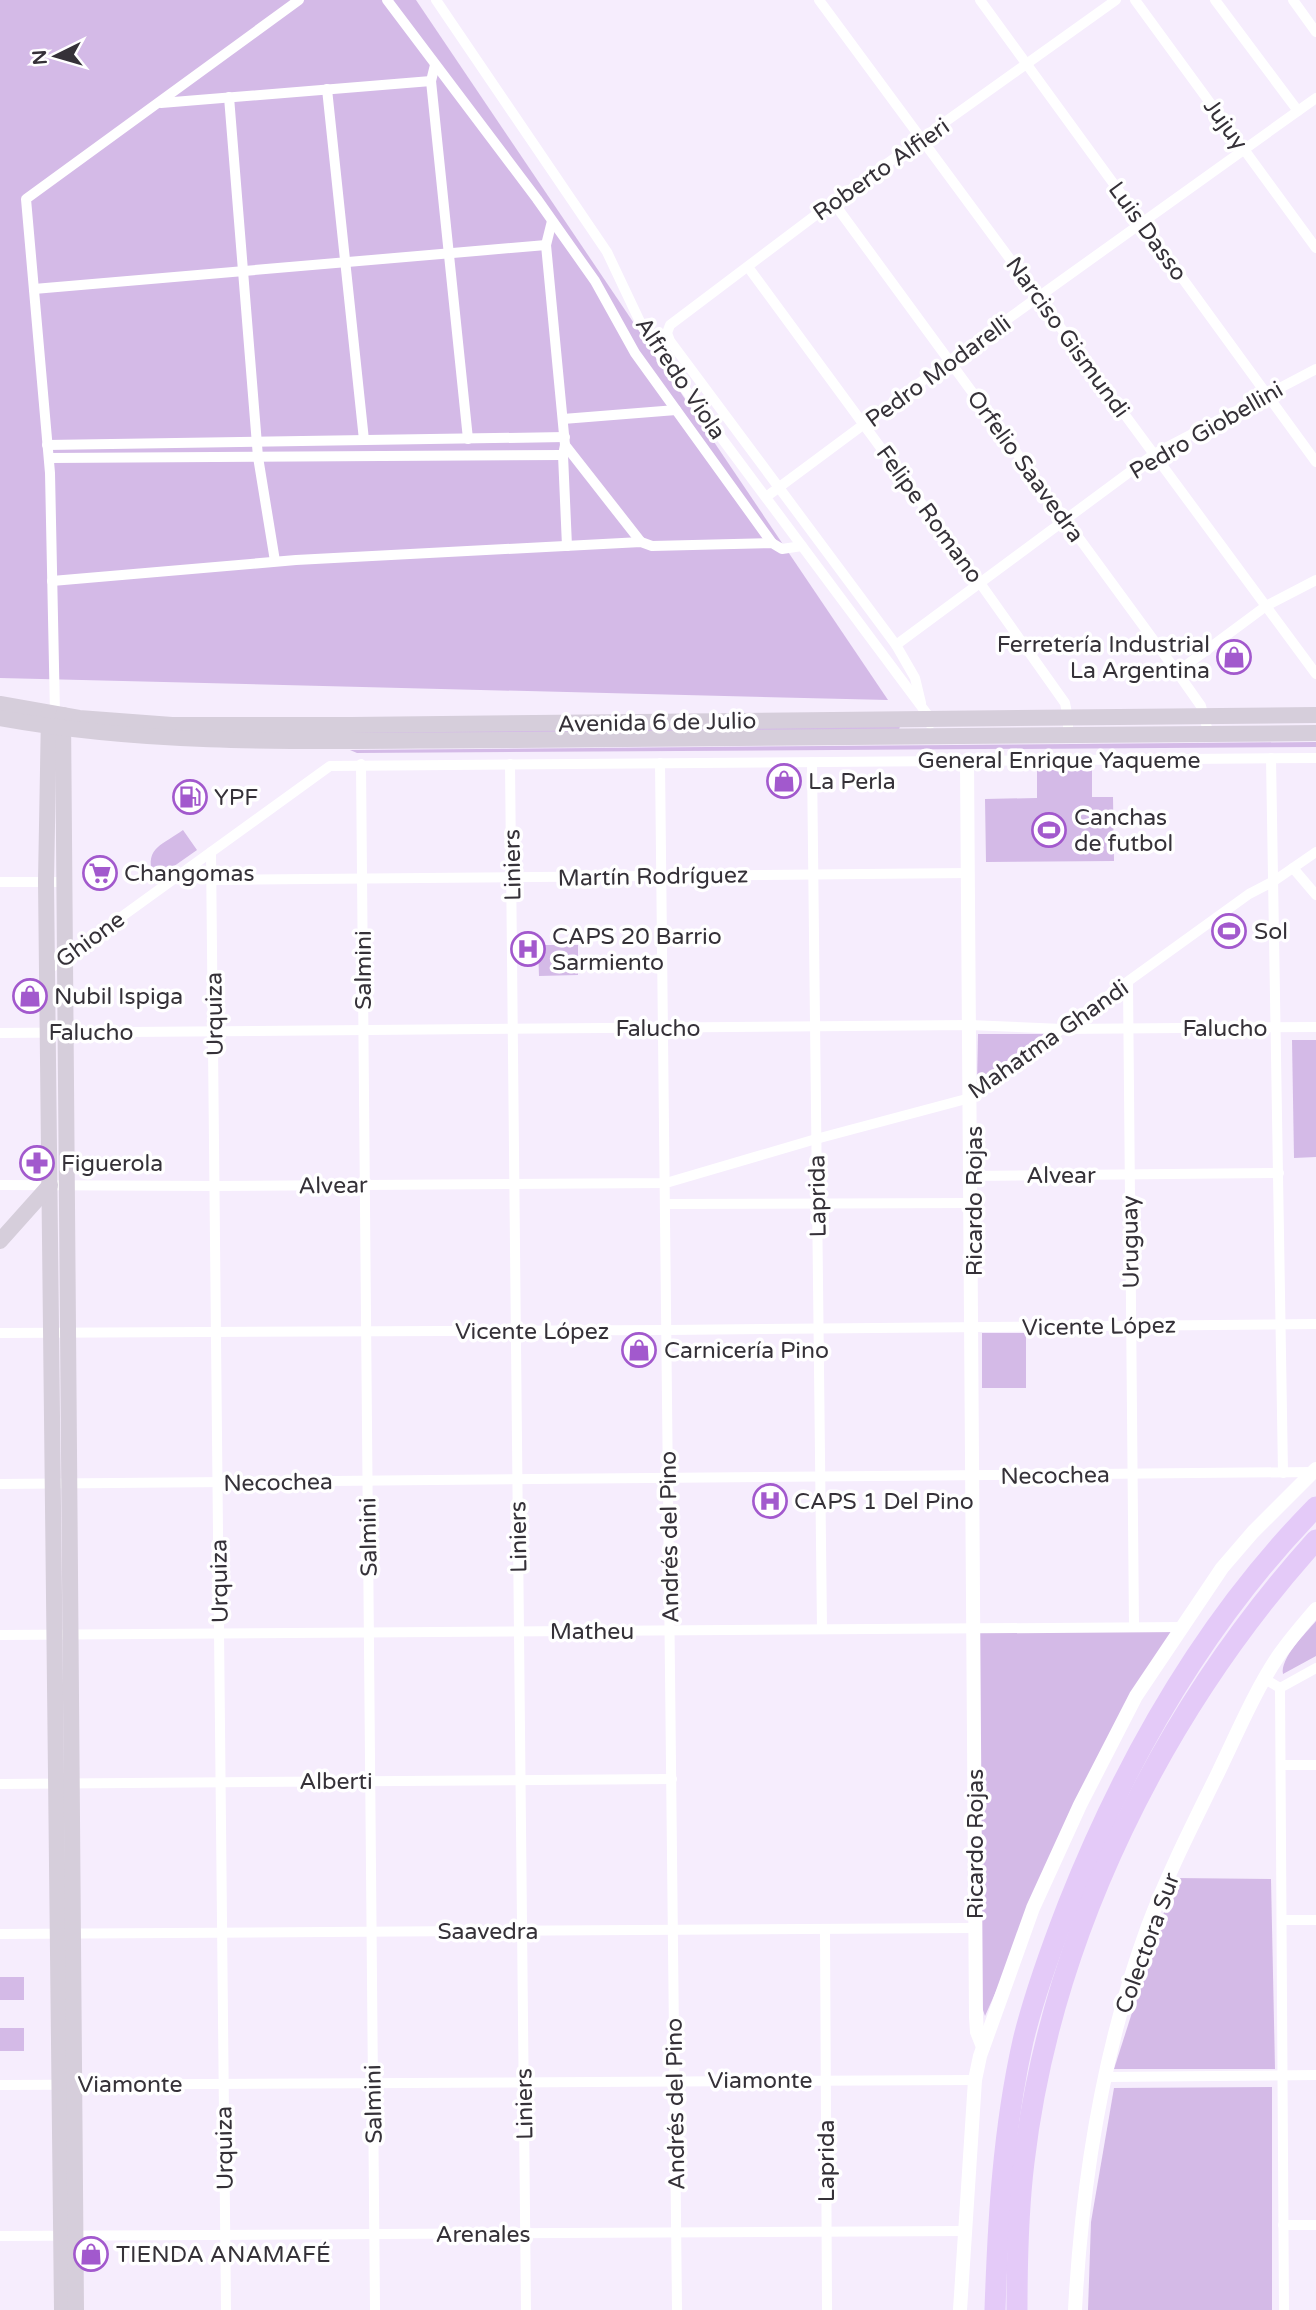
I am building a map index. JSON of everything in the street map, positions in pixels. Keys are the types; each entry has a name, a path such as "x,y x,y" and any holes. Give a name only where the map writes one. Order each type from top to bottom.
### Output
{"highway":[{"path":"995,2310 1001,2176 1023,2040 1050,1951 1082,1870 1113,1799 1184,1675 1257,1574 1316,1507"},
{"path":"1017,2310 1020,2201 1035,2095 1050,2029 1085,1918 1110,1857 1143,1789 1197,1694 1264,1600 1316,1540"}],"main road":[{"name":"Avenida 6 de Julio","path":"0,704 55,719 152,738 195,740 1316,733"},
{"name":"Avenida 6 de Julio","path":"0,718 223,725 667,723 926,713 1068,718 1316,715"},
{"path":"55,719 54,882 48,970 56,1032"},
{"path":"54,882 63,959 56,1032 68,2236 62,2310"},
{"path":"0,1241 57,1186"},
{"path":"68,2236 76,2310"}],"street":[{"path":"55,719 48,458 26,199 299,0"},
{"path":"387,0 595,281 635,354 772,543 782,549 802,547"},
{"name":"Alfredo Viola","path":"436,0 607,252 642,326 653,343 926,713"},
{"name":"Narciso Gismundi","path":"819,0 1316,674"},
{"name":"Luis Dasso","path":"980,0 1316,462"},
{"name":"Roberto Alfieri","path":"653,343 667,333 670,325 833,202 1116,0"},
{"name":"Jujuy","path":"1135,0 1316,247"},
{"path":"1215,0 1298,111"},
{"path":"1293,0 1316,32"},
{"path":"435,65 431,80 468,439"},
{"path":"158,103 431,80"},
{"path":"327,89 364,440"},
{"path":"229,97 256,442 275,561"},
{"name":"Pedro Modarelli","path":"766,497 949,361 1316,98"},
{"name":"Orfelio Saavedra","path":"833,202 1177,672 1201,706 1209,734"},
{"path":"552,221 546,244 563,419 567,546"},
{"path":"34,289 546,244"},
{"name":"Felipe Romano","path":"748,267 1065,703 1068,735"},
{"name":"Alfredo Viola","path":"667,333 670,341 896,645 915,678 931,737"},
{"name":"Pedro Giobellini","path":"896,645 1154,454 1316,369"},
{"path":"563,419 676,410"},
{"path":"47,444 468,439 564,446 641,542"},
{"path":"48,458 258,457 564,446"},
{"path":"52,581 275,561 641,542 652,546 772,543"},
{"path":"1177,672 1266,606 1316,580"},
{"path":"1271,758 1283,1473"},
{"name":"General Enrique Yaqueme","path":"339,765 1316,758"},
{"name":"Ricardo Rojas","path":"969,761 971,1025"},
{"name":"Ricardo Rojas","path":"969,761 975,1928 977,2032 983,2047"},
{"name":"Laprida","path":"811,762 822,1629"},
{"name":"Andrés del Pino","path":"660,763 677,2310"},
{"name":"Salmini","path":"361,764 375,2310"},
{"name":"Liniers","path":"510,764 526,2310"},
{"name":"Ghione","path":"48,970 324,769 339,765"},
{"name":"Urquiza","path":"211,852 226,2310"},
{"name":"Mahatma Ghandi","path":"666,1183 971,1097 1249,894 1274,881 1316,852"},
{"path":"1293,869 1316,895"},
{"name":"Martín Rodríguez","path":"212,880 968,873"},
{"path":"0,882 54,882"},
{"name":"Uruguay","path":"1128,983 1134,1628"},
{"name":"Falucho","path":"0,1033 971,1025 1062,1029 1316,1027"},
{"name":"Alvear","path":"972,1176 1279,1173"},
{"name":"Ricardo Rojas","path":"972,1176 970,1203 973,1328"},
{"name":"Alvear","path":"0,1185 666,1183"},
{"path":"666,1204 970,1203"},
{"name":"Vicente López","path":"0,1333 667,1331 1316,1324"},
{"path":"960,2310 975,2080 983,2047 1033,1908 1080,1805 1136,1696 1222,1568 1314,1471"},
{"name":"Necochea","path":"0,1484 1314,1471"},
{"name":"Colectora Sur","path":"1075,2310 1077,2265 1090,2164 1105,2077 1111,2046 1148,1926 1195,1819 1265,1679 1279,1656 1316,1609"},
{"name":"Matheu","path":"0,1635 822,1629 975,1633 1183,1627"},
{"path":"1280,1688 1316,1668"},
{"path":"1265,1679 1280,1688"},
{"path":"1280,1688 1284,2310"},
{"path":"1281,1765 1316,1765"},
{"name":"Alberti","path":"0,1784 672,1779"},
{"path":"1282,1920 1316,1920"},
{"name":"Saavedra","path":"0,1934 975,1928"},
{"name":"Laprida","path":"825,1929 827,2310"},
{"path":"1105,2077 1316,2075"},
{"name":"Viamonte","path":"0,2085 975,2080"},
{"path":"1283,2225 1316,2225"},
{"name":"Arenales","path":"0,2236 966,2231"}],"shaded area":[{"path":"0,0 416,0 888,700 0,678"},
{"path":"900,726 899,730 324,735 143,733"},
{"path":"1316,742 1316,747 357,753 350,750"},
{"path":"1092,769 1092,797 1113,797 1114,861 986,862 985,799 1037,798 1037,770"},
{"path":"183,830 197,850 160,876 153,874 151,858 154,852"},
{"path":"538,945 578,945 578,975 539,976"},
{"path":"978,1034 1044,1034 977,1084"},
{"path":"1292,1040 1316,1040 1316,1157 1294,1158"},
{"path":"982,1333 1026,1333 1026,1388 982,1388"},
{"path":"1316,1621 1316,1656 1283,1674 1289,1653"},
{"path":"1183,1627 1136,1696 1033,1908 985,2016 982,2007 978,1629"},
{"path":"1175,1878 1271,1879 1275,2069 1114,2069"},
{"path":"0,1977 24,1977 24,2000 0,2000"},
{"path":"0,2028 24,2028 24,2051 0,2051"},
{"path":"1272,2087 1272,2310 1088,2310 1091,2222 1114,2088"}],"place":[{"name":"Ferretería Industrial La Argentina","path":"1234,657"},
{"name":"La Perla","path":"784,781"},
{"name":"YPF","path":"190,797"},
{"name":"Canchas de futbol","path":"1049,830"},
{"name":"Changomas","path":"100,873"},
{"name":"Sol","path":"1229,931"},
{"name":"CAPS 20 Barrio Sarmiento","path":"528,949"},
{"name":"Nubil Ispiga","path":"30,996"},
{"name":"Figuerola","path":"37,1163"},
{"name":"Carnicería Pino","path":"639,1350"},
{"name":"CAPS 1 Del Pino","path":"770,1501"},
{"name":"TIENDA ANAMAFÉ","path":"91,2254"}]}
